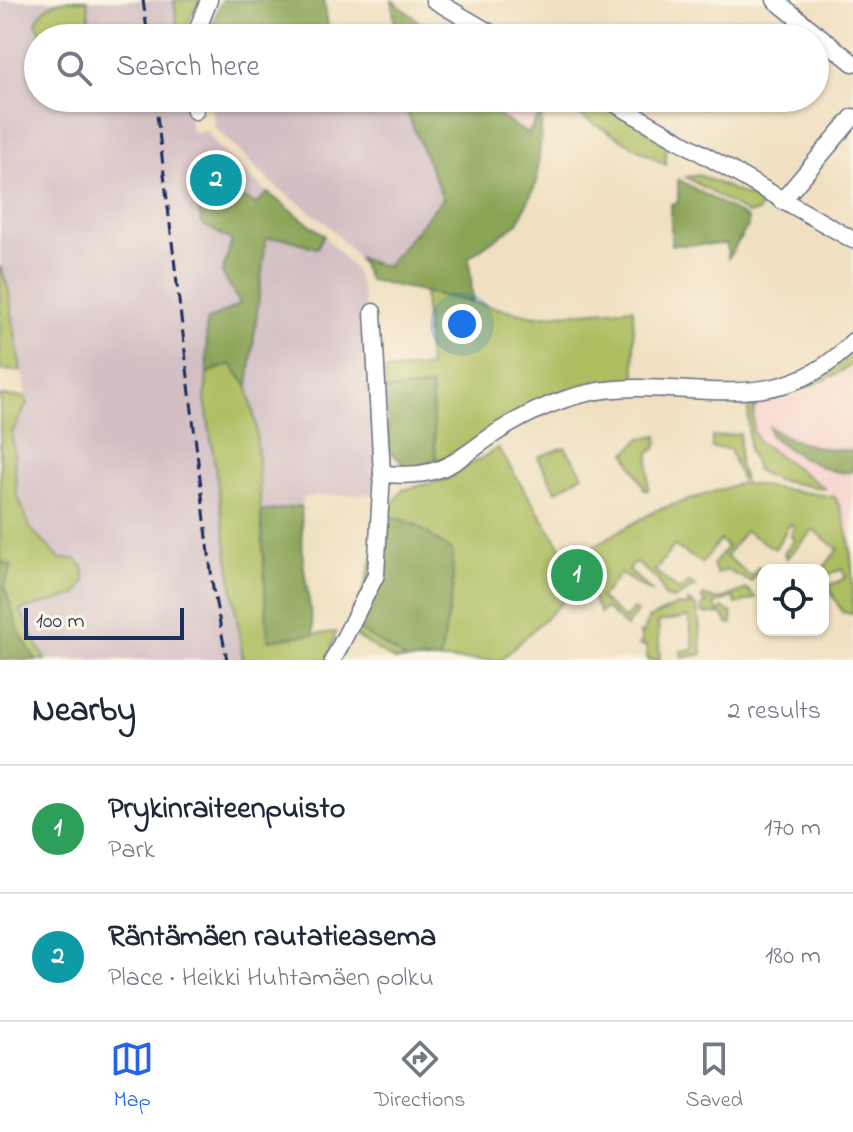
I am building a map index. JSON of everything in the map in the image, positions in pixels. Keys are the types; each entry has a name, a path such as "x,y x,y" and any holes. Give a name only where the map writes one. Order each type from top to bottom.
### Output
{"street":[{"path":"200,24 209,0"},
{"path":"434,0 475,24"},
{"path":"775,0 805,24"},
{"path":"829,44 853,63"},
{"path":"629,112 853,240"},
{"path":"782,201 853,117"},
{"path":"333,660 376,575 382,474 373,312"},
{"path":"382,474 412,475 446,466 524,416 588,393 629,389 748,393 770,388 821,368 853,341"}],"shaded area":[{"path":"0,0 174,0 177,24 24,24 24,112 189,112 191,132 207,131 219,148 268,193 256,204 241,197 199,210 202,224 233,241 241,304 206,321 209,343 205,398 243,660 45,660 20,609 77,595 84,581 83,567 75,559 61,559 38,540 17,494 12,433 27,404 8,287 0,266"},
{"path":"212,112 407,112 443,198 386,267 358,258 326,223 274,185 214,127"},
{"path":"501,112 543,112 542,118 537,118 528,134 499,116"},
{"path":"324,235 354,269 362,289 368,323 376,478 372,494 314,496 304,498 301,506 261,512 256,426 248,387 266,239 284,238 316,248"},
{"path":"851,372 853,451 819,449 792,442 770,429 771,437 847,473 853,471 853,556 848,524 835,497 758,441 752,414 754,405 799,396"}],"green space":[{"path":"87,0 90,24 37,24 47,7 55,3"},
{"path":"174,0 200,0 187,24 177,24"},
{"path":"222,0 324,0 328,24 211,24"},
{"path":"392,0 422,24 395,24"},
{"path":"407,112 499,112 499,116 528,134 537,118 542,118 537,182 518,223 469,257 473,302 369,280 358,258 386,267 443,198"},
{"path":"574,112 615,112 637,123 666,141 666,165"},
{"path":"699,175 756,200 760,206 758,212 748,214 686,177"},
{"path":"678,179 748,219 748,226 728,258 727,244 671,245 671,204 678,202"},
{"path":"268,193 324,235 317,248 284,238 266,239 248,387 231,364 207,373 206,321 240,304 222,273 232,241 202,224 199,210 241,197 256,204"},
{"path":"0,266 8,287 21,371 0,370"},
{"path":"424,292 535,316 633,308 635,382 612,383 436,461 431,387 386,390 384,371 429,367"},
{"path":"853,349 853,364 834,376 770,397"},
{"path":"231,364 248,387 256,426 268,639 336,632 328,660 243,660 205,398 207,373"},
{"path":"431,387 436,461 408,469 389,450 386,390"},
{"path":"0,396 25,397 27,404 12,433 17,494 31,529 60,559 75,559 83,567 85,581 77,595 20,610 45,660 0,660"},
{"path":"748,405 754,405 753,430 758,441 826,489 776,480 756,470 749,450"},
{"path":"769,427 810,445 853,451 853,471 834,471 810,462 771,436"},
{"path":"740,434 739,464 744,480 741,480 730,449 712,448 712,437"},
{"path":"658,435 657,447 649,453 648,490 645,490 626,453 641,438"},
{"path":"565,447 583,475 556,491 538,457"},
{"path":"498,448 569,560 657,510 741,483 835,497 849,539 853,614 842,612 829,588 846,578 842,569 829,574 827,564 838,549 813,530 787,558 784,553 795,539 791,536 794,525 790,524 775,549 745,531 726,556 751,576 757,568 751,582 726,570 717,574 713,565 727,547 720,540 702,563 674,546 655,571 680,591 688,582 695,587 674,599 665,597 658,580 635,562 629,570 653,593 620,574 600,598 625,619 633,609 637,612 626,627 605,608 600,613 586,585 570,595 501,660 394,660 351,633 389,560 391,505 403,490 447,479"},
{"path":"301,506 303,561 314,634 268,640 261,512"},
{"path":"394,517 416,525 453,552 453,587 440,660 407,660 353,626 384,520"},
{"path":"0,561 12,566 4,586 20,633 36,660 0,660"},
{"path":"747,589 756,598 736,604 734,597 714,604 719,613 722,608 732,613 732,624 727,623 723,615 703,613 702,606 707,602 702,600 703,595 718,600"},
{"path":"688,602 698,610 702,654 682,658 681,651 694,649 689,617 658,622 660,660 648,660 646,646 638,645 642,644 640,633 644,633 648,619 677,605 689,606"}],"railway":[{"path":"143,0 146,24"},
{"path":"157,112 213,588 227,660"}],"place":[{"name":"Räntämäen rautatieasema","path":"216,180"},
{"name":"Prykinraiteenpuisto","path":"577,575"}]}
